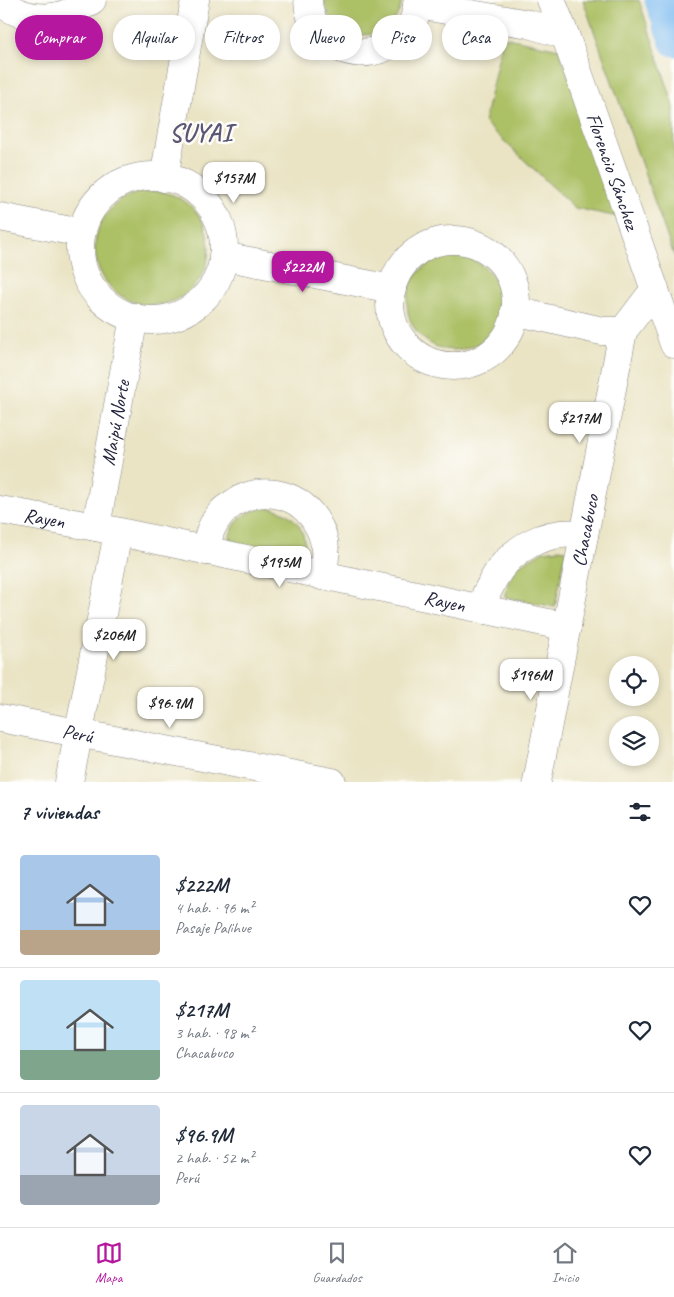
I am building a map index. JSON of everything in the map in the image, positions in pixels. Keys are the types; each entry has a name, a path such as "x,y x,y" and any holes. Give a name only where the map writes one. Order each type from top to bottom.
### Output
{"street":[{"path":"0,2 10,10 31,17 52,17 73,12 92,0"},
{"path":"164,178 195,0"},
{"path":"308,0 313,22 324,36 339,47 356,52 374,52 390,45 404,34 414,19 418,3 530,24 565,35"},
{"name":"Florencio Sánchez","path":"551,0 674,344"},
{"path":"144,176 164,178 169,178 191,187 209,204 221,225 225,249 220,273 208,294 190,310 168,319 144,320 122,314 102,301 88,282 80,260 80,236 88,214 102,195 122,182 144,176"},
{"path":"0,218 81,233"},
{"path":"442,241 464,241 484,248 500,261 511,278 516,298 515,311 515,318 506,338 493,352 475,362 455,367 435,364 416,355 401,340 392,321 389,300 394,279 406,261 422,248 442,241"},
{"path":"223,256 392,289"},
{"name":"Chacabuco","path":"537,782 623,331 655,289"},
{"path":"515,311 602,331 623,331"},
{"name":"Maipú Norte","path":"69,782 78,733 107,530 134,317"},
{"path":"206,551 212,527 223,511 238,500 257,493 276,494 294,500 310,511 320,528 326,547 322,576"},
{"name":"Rayen","path":"0,510 107,530 567,627"},
{"path":"484,610 486,593 499,569 519,549 544,537 572,533 584,535"},
{"name":"Perú","path":"0,718 332,782"}],"green space":[{"path":"324,0 402,0 397,15 372,15 372,34 362,35 362,15 329,15"},
{"path":"583,0 639,0 674,106 674,256"},
{"path":"508,38 559,49 618,217 575,208 484,122 498,60 508,60"},
{"path":"152,191 174,195 193,207 205,226 209,248 205,270 193,289 174,301 152,305 130,301 111,289 99,270 95,248 99,226 111,207 130,195"},
{"path":"454,256 472,259 487,270 498,285 501,303 498,321 487,336 472,347 454,350 436,347 421,336 410,321 407,303 410,285 421,270 436,259"},
{"path":"271,508 289,516 299,526 305,545 303,559 227,546 232,529 241,518 254,511"},
{"path":"566,550 555,607 504,597 509,581 517,567 543,551"}],"waterway":[{"path":"659,0 674,42"}],"district":[{"name":"SUYAI","path":"201,132"}]}
